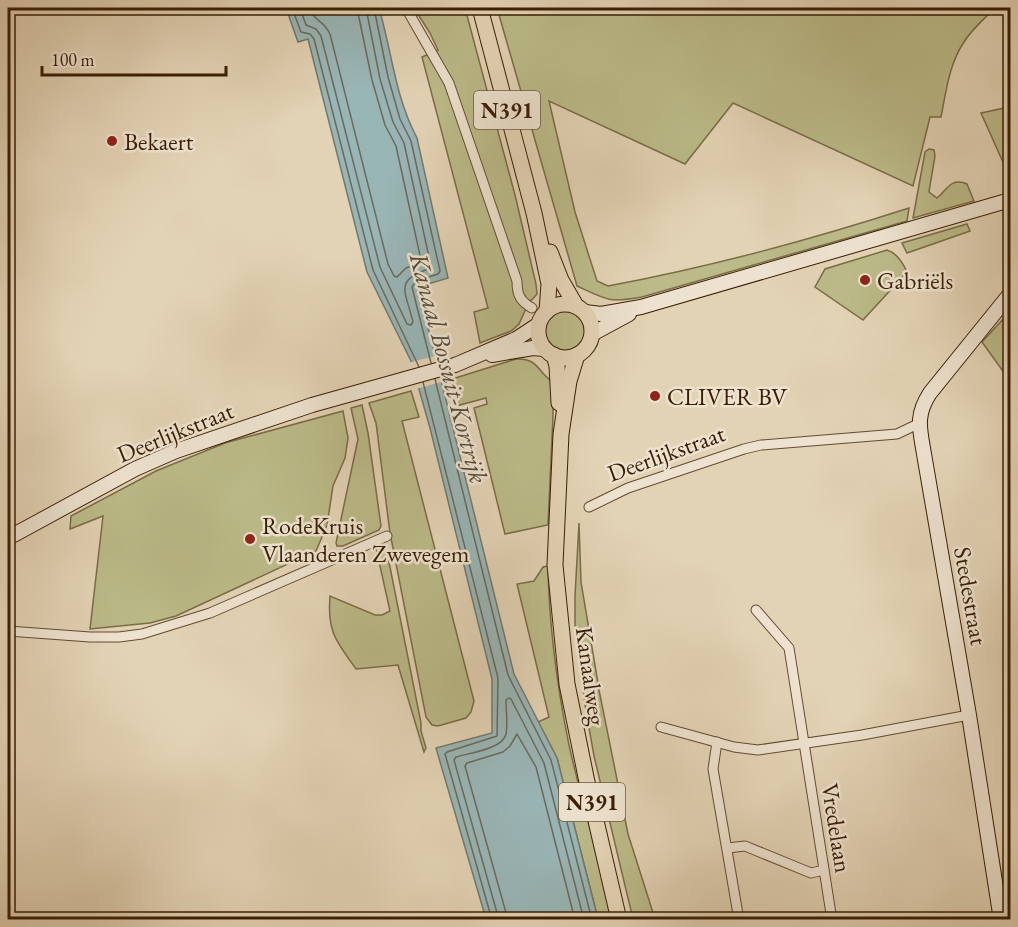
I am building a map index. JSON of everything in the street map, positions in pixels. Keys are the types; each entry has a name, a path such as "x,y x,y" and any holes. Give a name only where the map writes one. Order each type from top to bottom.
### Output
{"main road":[{"name":"N391","path":"480,8 534,213 549,284 539,309"},
{"name":"N391","path":"534,213 561,280 591,323 592,334 587,347 576,355"},
{"path":"538,324 539,309 567,304 580,309"},
{"name":"N391","path":"538,324 538,334 549,352"},
{"path":"549,352 564,358 576,355"},
{"name":"Kanaalweg","path":"549,352 557,366 561,434"},
{"name":"Kanaalweg","path":"576,355 569,381 561,434 555,553 561,640 575,728 619,920"}],"street":[{"path":"406,8 449,83 494,210 519,298 539,309"},
{"path":"580,309 601,314 641,307 1011,200"},
{"path":"920,423 922,405 930,393 1011,294"},
{"path":"592,334 641,307"},
{"name":"Deerlijkstraat","path":"8,538 135,469 176,451 312,405 454,365 516,339 538,324"},
{"name":"Deerlijkstraat","path":"472,358 533,348 549,352"},
{"name":"Deerlijkstraat","path":"589,507 628,489 744,449 761,445 897,434 920,423"},
{"name":"Stedestraat","path":"920,423 969,715 1000,920"},
{"path":"8,631 90,637 142,634 210,613 387,536"},
{"name":"Vredelaan","path":"756,609 789,648 832,920"},
{"path":"661,727 734,747 758,750 862,735 969,715"},
{"path":"717,742 713,769 739,920"},
{"path":"728,849 745,846 811,873 824,870"}],"shaded area":[{"path":"414,8 465,8 515,195 536,284 537,294 528,304 519,324 511,331 480,343 474,312 488,308 422,57 438,50"},
{"path":"497,8 995,8 971,33 955,59 941,117 930,117 913,186 733,103 685,164 549,101 575,212 597,281 608,286 760,252 909,208 907,221 642,297 615,300 577,286"},
{"path":"1010,96 1010,169 1009,167 1006,169 981,113 1004,108"},
{"path":"929,149 934,150 935,156 929,192 937,198 953,183 962,182 967,184 974,201 913,218 925,152"},
{"path":"967,224 970,231 907,253 902,243"},
{"path":"887,250 897,256 907,272 863,320 815,287 825,269"},
{"path":"565,308 580,315 587,330 580,345 565,352 550,345 543,330 550,315"},
{"path":"1006,316 1010,321 1010,381 982,342"},
{"path":"516,359 534,363 553,382 548,525 505,534 474,408 487,404 486,398 456,406 449,380"},
{"path":"411,391 419,417 402,421 474,701 471,712 466,718 438,726 432,725 426,717 390,533 376,423 369,403"},
{"path":"362,405 381,526 379,530 343,546 337,546 358,439 351,408"},
{"path":"343,411 348,438 345,458 333,486 327,525 316,551 176,616 150,623 90,629 103,516 70,529 71,516 156,471 225,443"},
{"path":"579,523 581,582 600,695 628,834 655,919 633,919 594,756 575,630"},
{"path":"376,548 384,550 388,557 426,748 424,752 398,665 356,669 338,643 332,628 330,596 375,615 382,615 390,611"},
{"path":"548,566 552,633 565,723 612,919 598,919 557,758 538,722 549,717 517,584 534,581 543,567"}],"water":[{"path":"286,8 379,8 399,90 417,138 448,278 418,287 514,674 557,758 598,919 486,919 436,748 492,733 492,679 430,428 411,361 367,272 308,39 298,42"}],"pier":[{"path":"438,355 445,381 416,389 408,363"}],"place":[{"name":"Bekaert","path":"112,141"},
{"name":"Gabriëls","path":"865,280"},
{"name":"CLIVER BV","path":"655,396"},
{"name":"RodeKruis Vlaanderen Zwevegem","path":"250,539"}],"water label":[{"name":"Kanaal Bossuit-Kortrijk","path":"449,368"}]}
